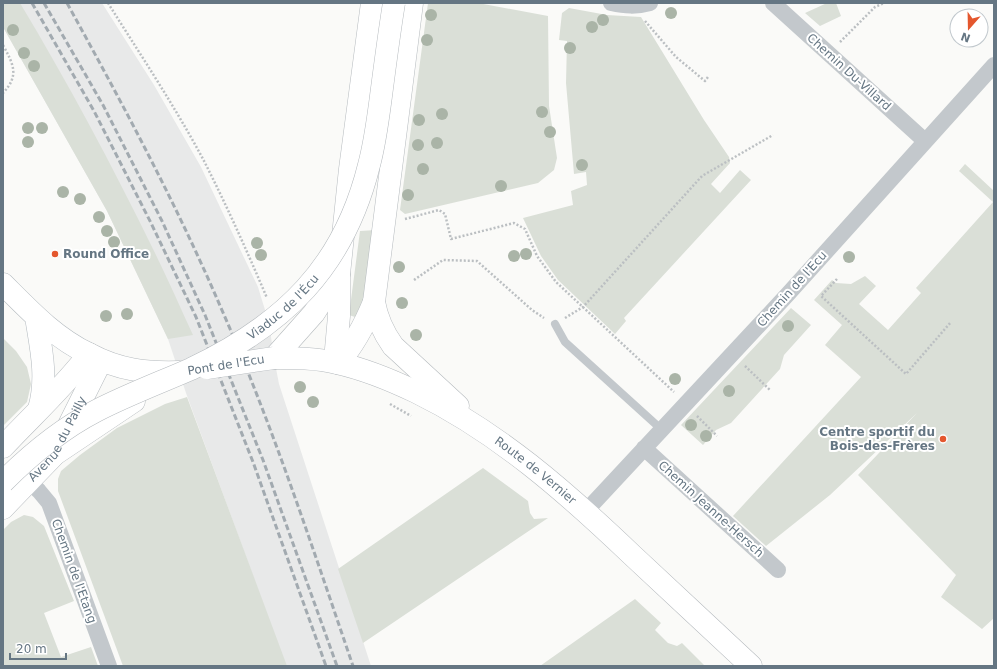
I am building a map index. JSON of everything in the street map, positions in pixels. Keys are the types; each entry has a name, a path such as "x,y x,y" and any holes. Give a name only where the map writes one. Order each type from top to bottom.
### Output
{"main road":[{"path":"338,363 336,349 339,274 350,169 372,3"},
{"name":"Viaduc de l'Écu","path":"3,482 46,443 85,417 132,394 201,364 245,340 284,311 316,276 346,229 356,208 367,175 376,132 394,3"},
{"path":"338,363 348,352 358,336 374,302 412,3"},
{"path":"274,358 314,313 339,274"},
{"name":"Pont de l'Ecu","path":"3,284 36,317 66,340 95,358 131,370 149,372 179,372 274,358"},
{"path":"374,302 379,322 386,336 394,346 485,432"},
{"path":"36,317 44,371 43,391 38,409"},
{"name":"Avenue du Pailly","path":"3,447 38,409 70,378 95,358"},
{"name":"Avenue du Pailly","path":"3,508 54,454 95,358"},
{"name":"Route de Vernier","path":"274,358 295,358 338,363 378,376 401,385 438,403 485,432 522,458 586,511 751,666"},
{"path":"54,454 179,372"}],"street":[{"path":"611,3 625,6 645,5"},
{"name":"Chemin Du-Villard","path":"774,3 925,141"},
{"name":"Chemin de l'Ecu","path":"586,511 788,294 994,65"},
{"name":"Chemin Jeanne-Hersch","path":"644,448 778,570"},
{"name":"Chemin de l'Etang","path":"29,481 40,490 49,503 109,666"}],"lane":[{"path":"555,324 565,342 659,432"}],"path":[{"path":"108,3 169,100 202,159 238,231 270,304"},
{"path":"837,46 875,7 884,3"},
{"path":"645,5 644,19 676,57 705,81 708,77"},
{"path":"3,45 13,64 14,76 3,93"},
{"path":"414,280 443,260 477,261 532,310 555,324 583,307 702,176 773,135"},
{"path":"402,219 439,210 445,214 451,239 514,223 525,229 538,256 556,282 677,395"},
{"path":"837,279 821,296 906,374 951,322"},
{"path":"744,364 770,390"},
{"path":"696,416 718,436"}],"shaded area":[{"path":"3,3 102,3 154,85 201,167 258,287 269,323 279,384 371,666 286,666 186,393 168,339 107,211 3,27"},
{"path":"3,3 20,3 55,63 122,186 193,335 168,339 107,211 3,27"},
{"path":"428,3 478,3 548,16 549,106 557,158 554,170 538,183 405,214 400,210"},
{"path":"827,3 836,3 841,16 820,26 805,13"},
{"path":"569,8 607,15 641,17 704,120 729,157 730,163 711,184 720,193 740,170 751,180 624,318 626,321 615,334 558,280 541,256 523,218 573,205 571,191 587,185 586,172 574,174 566,83 567,41 559,40 562,13"},
{"path":"965,164 994,191 994,618 982,629 941,597 956,575 858,475 917,413 830,495 766,546 733,516 861,377 825,345 842,325 814,300 832,280 836,283 851,284 865,276 876,286 859,304 888,330 921,293 916,288 993,202 959,171"},
{"path":"376,230 364,303 355,317 349,315 360,231"},
{"path":"791,308 811,325 784,355 780,369 731,423 716,430 703,445 681,425"},
{"path":"3,338 16,351 27,367 31,384 27,402 3,426"},
{"path":"187,397 287,666 123,666 58,491 58,479 61,471 117,428 165,404"},
{"path":"483,468 528,501 530,513 534,519 548,518 363,643 338,569"},
{"path":"24,515 33,517 44,526 74,601 44,613 61,657 91,647 98,666 3,666 3,530 11,522"},
{"path":"635,599 661,623 655,630 668,643 677,646 682,643 705,666 540,666"}],"railway":[{"path":"32,3 94,111 151,223 196,317 253,462 326,666"},
{"path":"44,3 103,105 162,221 205,315 263,460 337,666"},
{"path":"67,3 128,116 186,230 240,352 307,531 353,666"}],"place":[{"name":"Round Office","path":"55,254"},
{"name":"Centre sportif du Bois-des-Frères","path":"943,439"}]}
